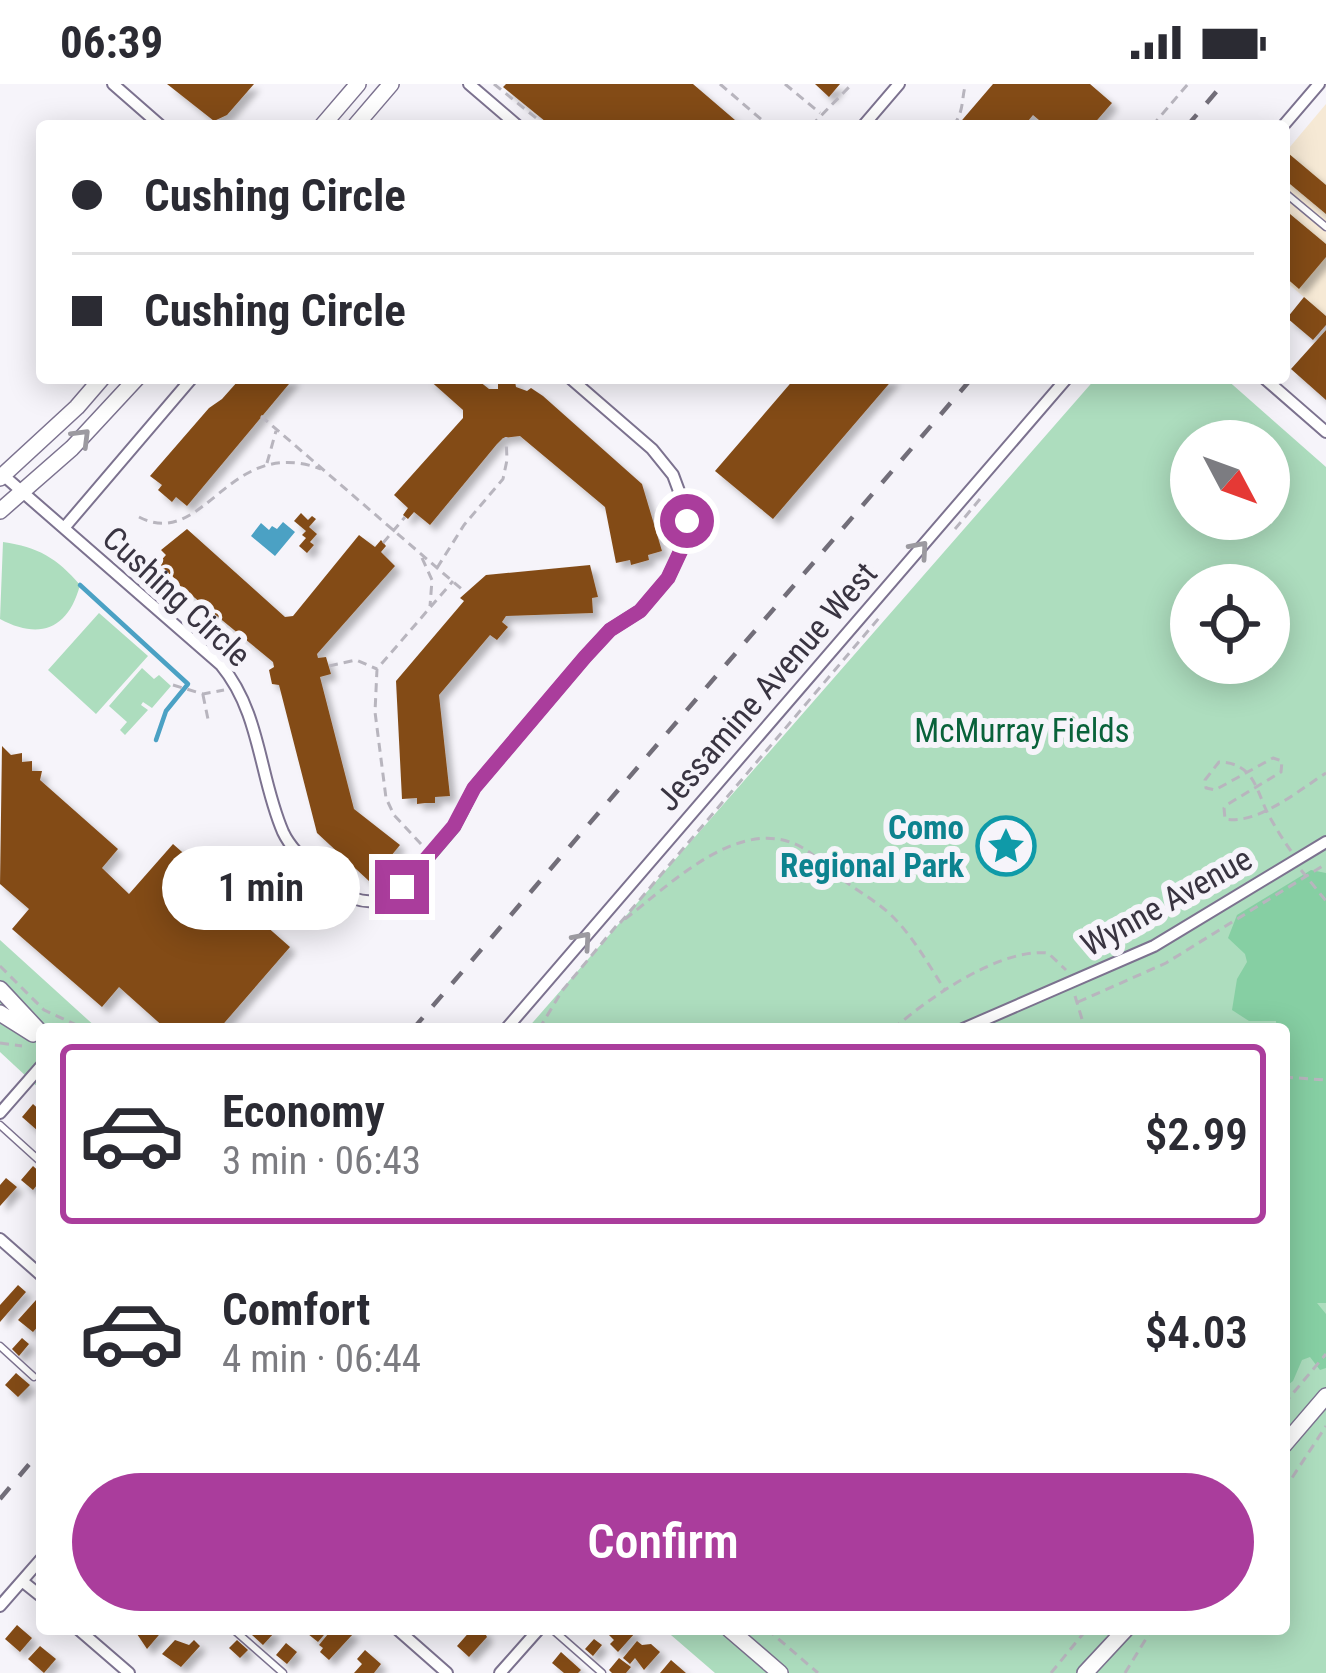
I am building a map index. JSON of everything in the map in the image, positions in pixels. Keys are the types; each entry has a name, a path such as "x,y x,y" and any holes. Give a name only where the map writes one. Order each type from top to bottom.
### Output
{"street":[{"path":"113,84 154,120"},
{"path":"327,120 358,84"},
{"path":"360,120 391,84"},
{"path":"469,84 511,120"},
{"path":"868,120 899,84"},
{"path":"1288,120 1319,84"},
{"path":"2,477 97,384"},
{"path":"0,512 72,448 131,384"},
{"path":"64,528 187,384"},
{"name":"Cushing Circle","path":"2,477 221,665 249,712 282,830 298,854 339,892 358,902 392,896 431,854 454,826 474,788 603,637 640,611 668,578 682,548 686,510 673,475 652,449 577,384"},
{"name":"Jessamine Avenue West","path":"511,1023 1062,384"},
{"path":"1271,384 1326,432"},
{"name":"Wynne Avenue","path":"977,1023 1154,946 1326,842"},
{"path":"0,989 36,1038"},
{"path":"0,1012 36,1040"},
{"path":"0,1112 36,1071"},
{"path":"0,1239 36,1271"},
{"path":"1290,1438 1326,1396"},
{"path":"0,1606 36,1565"},
{"path":"22,1581 36,1593"},
{"path":"85,1635 129,1673"},
{"path":"404,1635 447,1673"},
{"path":"500,1673 534,1635"},
{"path":"736,1635 780,1673"},
{"path":"1085,1673 1120,1635"}],"lane":[{"path":"1290,197 1326,227"},
{"path":"0,1125 36,1158"},
{"path":"0,1346 34,1376"},
{"path":"240,1635 283,1673"},
{"path":"559,1635 602,1673"}],"path":[{"path":"494,84 539,120"},
{"path":"720,84 762,120"},
{"path":"785,84 821,115"},
{"path":"816,120 852,84"},
{"path":"958,120 966,84"},
{"path":"1157,120 1188,84"},
{"path":"261,416 466,592"},
{"path":"268,463 277,430"},
{"path":"437,568 502,478 506,437"},
{"path":"139,517 156,522 190,516 247,471 268,463 297,462 323,470"},
{"path":"952,532 982,497"},
{"path":"383,543 405,517"},
{"path":"418,551 432,580 430,606"},
{"path":"431,854 403,826 386,798 375,712 377,669 454,581"},
{"path":"543,1023 562,991 892,602"},
{"path":"329,666 356,660 377,669"},
{"path":"176,686 203,694 236,685"},
{"path":"203,694 209,724"},
{"path":"1326,773 1266,810 1233,821 1223,816 1228,804 1259,786 1281,772 1282,761 1273,758 1248,772 1215,790 1204,785 1219,762 1248,772 1259,786 1266,810 1306,878 1326,902"},
{"path":"620,922 667,884 727,849 757,840 781,840 801,847 890,914 945,989"},
{"path":"1078,1002 1166,963 1326,864"},
{"path":"901,1023 945,989 1036,952 1058,960 1083,1023"},
{"path":"0,966 44,1010 72,1023"},
{"path":"0,1042 36,1043"},
{"path":"1290,1077 1326,1080"},
{"path":"1290,1397 1326,1354"},
{"path":"1290,1481 1326,1426"},
{"path":"774,1635 818,1673"},
{"path":"1051,1673 1082,1635"},
{"path":"1125,1673 1148,1635"}],"shaded area":[{"path":"1326,104 1326,316 1290,285 1290,147"}],"green space":[{"name":"Como Regional Park","path":"1091,384 1232,384 1273,420 1170,420 1170,540 1290,540 1290,435 1326,467 1326,1673 715,1673 671,1635 1290,1635 1290,1023 532,1023"},
{"path":"3,542 46,555 80,585 60,621 27,629 0,619"},
{"path":"99,613 148,656 96,714 48,670"},
{"path":"142,668 171,686 152,708 143,702 148,710 125,735 120,730 127,722 109,706"},
{"path":"1311,870 1326,873 1326,1303 1317,1303 1326,1314 1326,1368 1320,1370 1310,1357 1302,1360 1290,1383 1290,1023 1249,1021 1232,1010 1237,979 1247,962 1228,938 1237,915"},
{"path":"0,940 91,1023 36,1023 36,1085 0,1052"}],"water":[{"path":"283,522 295,532 275,556 251,536 261,523 269,530"}],"building":[{"path":"167,84 254,84 227,115 213,120"},
{"path":"693,84 735,120 544,120 503,87"},
{"path":"815,84 840,84 829,97"},
{"path":"993,84 1090,84 1112,103 1097,120 1039,120 1033,115 1029,120 962,120"},
{"path":"1290,155 1326,185 1326,214 1290,184"},
{"path":"1290,214 1326,244 1326,257 1299,289 1290,281"},
{"path":"1304,297 1326,316 1326,325 1313,340 1290,321"},
{"path":"1326,330 1326,400 1291,369"},
{"path":"235,384 289,384 187,506 176,497 172,502 150,476"},
{"path":"434,384 483,384 498,389 498,384 516,384 543,396 642,484 662,551 631,565 630,560 616,563 605,507 520,436 503,438 430,525 414,512 408,519 403,515 408,508 394,495 463,418 463,410"},
{"path":"790,384 889,384 773,519 715,471"},
{"path":"301,513 308,520 316,519 309,527 317,534 307,553 299,546 306,531 294,521"},
{"path":"187,529 285,617 293,616 359,535 375,547 381,540 386,546 381,552 395,566 317,654 326,657 331,674 320,677 354,809 400,845 383,874 378,870 369,881 317,833 279,685 272,684 269,670 273,662 156,566 166,555 161,550"},
{"path":"590,565 598,597 592,598 593,613 506,616 502,622 508,627 497,640 490,635 439,695 450,796 435,797 435,803 402,799 396,681 464,601 460,598 486,575"},
{"path":"2,746 11,755 22,753 22,762 32,761 32,771 42,771 40,780 118,849 102,868 129,894 173,844 290,947 224,1023 159,1023 119,987 102,1007 12,929 29,909 0,884"},
{"path":"33,1104 36,1129 22,1117"},
{"path":"33,1166 36,1169 33,1190 21,1180"},
{"path":"6,1178 17,1187 0,1206 0,1185"},
{"path":"18,1285 26,1292 0,1322 0,1305"},
{"path":"36,1300 36,1329 33,1332 18,1320"},
{"path":"22,1338 29,1344 19,1356 12,1349"},
{"path":"16,1373 30,1385 18,1397 5,1385"},
{"path":"17,1625 32,1638 20,1652 5,1639"},
{"path":"138,1635 159,1635 147,1649"},
{"path":"252,1635 272,1635 263,1645"},
{"path":"327,1635 352,1635 329,1660 319,1645"},
{"path":"467,1635 487,1637 469,1657 457,1646"},
{"path":"609,1635 633,1635 618,1652 610,1644 614,1640"},
{"path":"594,1639 602,1645 593,1656 585,1649"},
{"path":"175,1640 189,1645 194,1640 200,1646 181,1667 162,1654"},
{"path":"237,1640 248,1650 240,1658 229,1648"},
{"path":"637,1641 660,1652 644,1670 635,1658 630,1664 623,1658"},
{"path":"286,1643 297,1652 287,1664 276,1655"},
{"path":"40,1646 56,1659 44,1673 28,1659"},
{"path":"365,1650 381,1664 374,1673 354,1673 362,1664 357,1659"},
{"path":"561,1652 581,1670 578,1673 564,1673 552,1663"},
{"path":"619,1658 631,1667 626,1673 612,1673 609,1670"},
{"path":"671,1660 686,1673 660,1673"}],"waterway":[{"path":"80,585 188,684 166,711 156,740"}],"railway":[{"path":"1192,120 1223,84"},
{"path":"418,1023 967,384"},
{"path":"0,1499 36,1456"}],"place":[{"name":"Como Regional Park","path":"1006,846"}],"route":[{"path":"402,887 454,826 474,788 585,657 610,630 640,611 668,578 682,548 687,521"}],"park label":[{"name":"McMurray Fields","path":"1022,730"}]}
